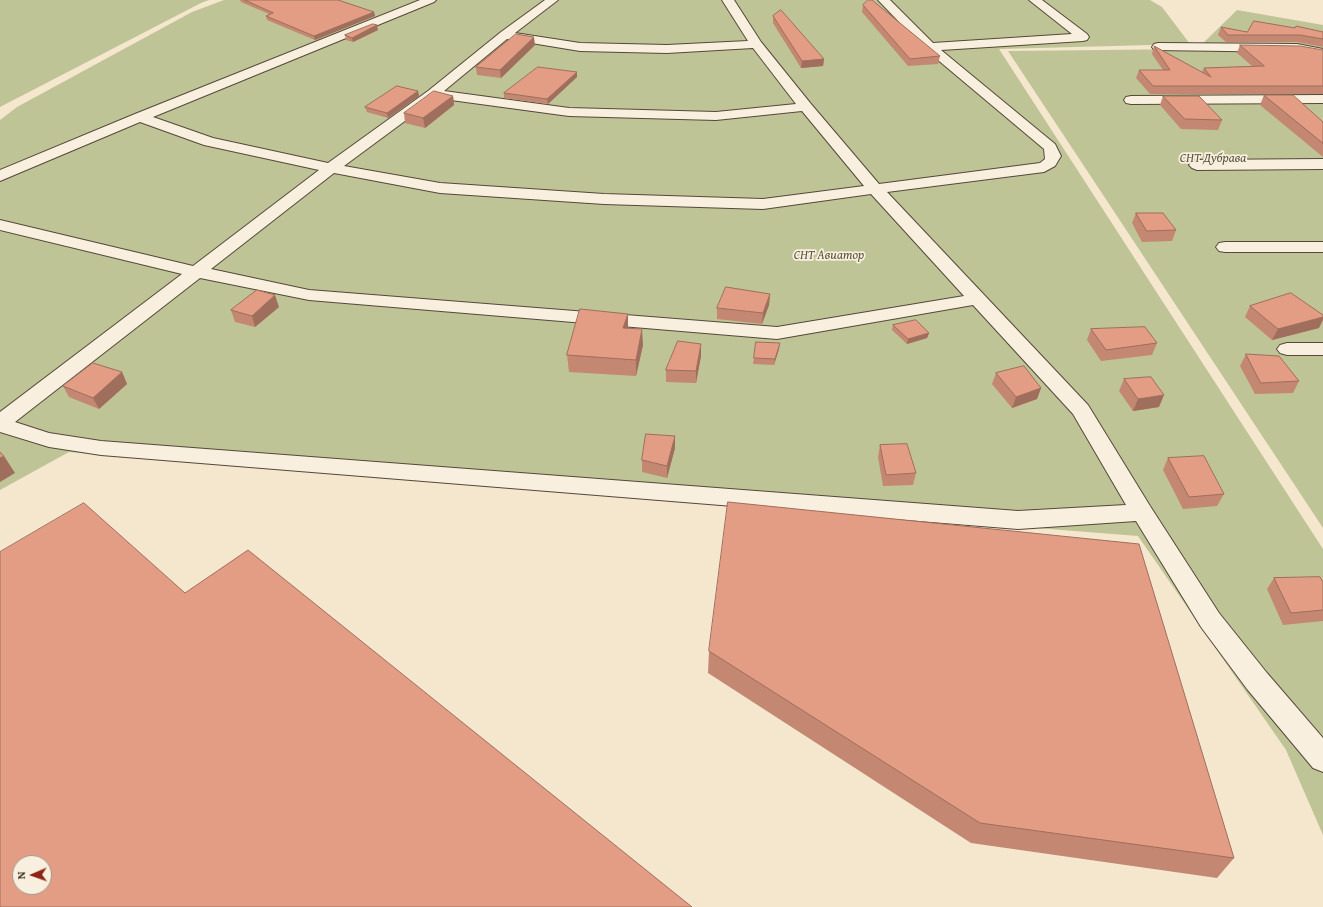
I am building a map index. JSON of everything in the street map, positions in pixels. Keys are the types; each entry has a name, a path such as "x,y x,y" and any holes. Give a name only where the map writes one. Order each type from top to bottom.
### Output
{"street":[{"path":"0,176 140,117 430,0"},
{"path":"552,0 505,35 433,94 331,168 0,424 19,433 63,444 101,448 1010,519 1142,512"},
{"path":"728,0 756,44 806,107 876,190 1081,410 1142,512 1210,620 1257,681 1323,759"},
{"path":"140,117 209,142 331,168 440,188 604,199 764,204 1044,167 1052,163 1054,153 1050,147 930,47 884,0"},
{"path":"930,47 1083,37 1035,0"},
{"path":"505,35 580,47 667,49 756,44"},
{"path":"1158,47 1297,48 1323,53"},
{"path":"433,94 569,112 716,116 806,107"},
{"path":"1131,100 1323,99"},
{"path":"1197,165 1323,164"},
{"path":"0,225 198,272 309,295 777,333 976,299"},
{"path":"1225,247 1323,247"},
{"path":"1287,349 1323,349"}],"green space":[{"path":"0,0 209,0 0,107"},
{"name":"СНТ Авиатор","path":"224,0 1150,0 1162,7 1190,44 999,49 1323,549 1323,835 1286,750 1138,536 69,452 0,490 0,120 17,107 192,12"},
{"name":"СНТ Дубрава","path":"1237,10 1323,25 1323,528 1008,51 1197,49"}],"building":[{"path":"245,0 338,0 374,12 314,36 266,16 273,13"},
{"path":"868,0 872,0 940,56 910,59 863,5"},
{"path":"781,10 824,59 802,61 773,16"},
{"path":"1254,21 1295,28 1296,26 1323,32 1323,39 1300,35 1228,35 1221,27 1247,32"},
{"path":"373,24 377,25 352,38 345,35"},
{"path":"516,34 534,37 500,70 476,67"},
{"path":"1240,45 1300,46 1323,50 1323,86 1153,86 1139,70 1170,70 1154,46 1211,77 1204,68 1264,66"},
{"path":"538,67 577,72 547,99 504,93"},
{"path":"397,86 418,91 387,113 365,107"},
{"path":"434,91 453,96 423,118 404,113"},
{"path":"1264,95 1293,95 1323,122 1323,143"},
{"path":"1163,96 1199,96 1222,120 1185,119"},
{"path":"1136,213 1163,213 1176,230 1147,231"},
{"path":"726,287 770,294 763,313 717,308"},
{"path":"257,290 275,295 252,316 231,310"},
{"path":"1291,293 1323,315 1323,317 1278,329 1250,306"},
{"path":"580,309 628,314 623,328 642,329 636,360 567,355"},
{"path":"916,320 929,333 908,339 893,325"},
{"path":"1145,327 1157,343 1106,350 1091,329"},
{"path":"678,341 701,344 696,371 666,370"},
{"path":"756,342 780,343 775,359 754,358"},
{"path":"1246,354 1279,356 1299,381 1261,383"},
{"path":"93,363 122,372 93,398 63,386"},
{"path":"1024,366 1041,388 1016,397 996,373"},
{"path":"1151,377 1164,395 1138,399 1124,379"},
{"path":"646,434 675,436 667,466 642,460"},
{"path":"907,444 916,473 886,475 880,445"},
{"path":"0,452 4,456 0,458"},
{"path":"1204,456 1224,494 1189,497 1168,458"},
{"path":"728,502 1139,544 1234,858 980,823 709,651"},
{"path":"84,503 185,593 248,550 692,907 0,907 0,552"},
{"path":"1320,577 1323,582 1323,610 1291,613 1274,578"}]}
